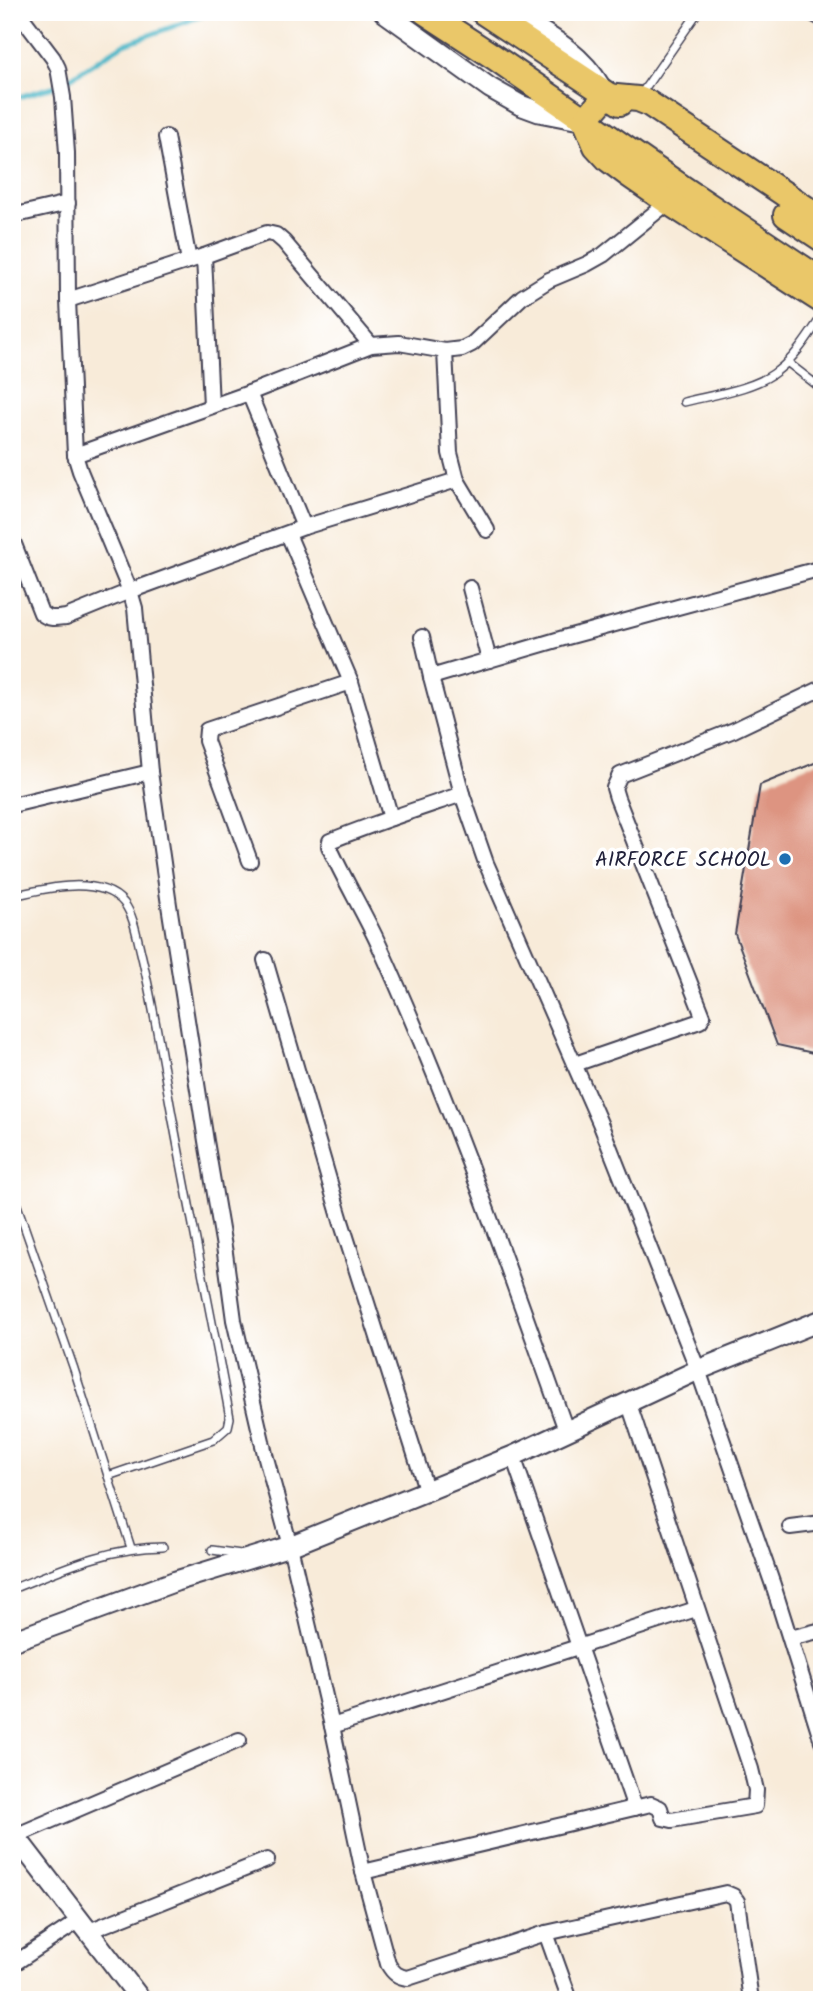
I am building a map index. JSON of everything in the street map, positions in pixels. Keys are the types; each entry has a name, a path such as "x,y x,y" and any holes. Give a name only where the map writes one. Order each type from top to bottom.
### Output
{"highway":[{"path":"425,12 585,120 675,195 822,301"},
{"path":"483,12 606,96 663,112 822,219"},
{"path":"585,120 606,96"},
{"path":"634,104 822,239"},
{"path":"675,195 822,281"}],"street":[{"path":"18,12 58,68 64,97 68,300 75,454 135,608 150,772 234,1320 264,1454 290,1546 363,1872 388,1964 400,1977 418,1976 546,1933 726,1894 737,1901 751,2000"},
{"path":"384,12 490,88 520,105 539,113 585,120"},
{"path":"510,12 582,61 606,96"},
{"path":"166,137 189,261"},
{"path":"75,454 249,393 371,345 399,343 445,351 462,349 472,344 522,297 549,280 603,255 675,195"},
{"path":"12,216 68,204"},
{"path":"68,300 267,233 276,235 284,242 371,345"},
{"path":"204,256 211,406"},
{"path":"445,351 450,453 457,480 487,530"},
{"path":"249,393 304,527"},
{"path":"12,539 41,613 46,617 66,617 130,590 304,527 457,480"},
{"path":"288,534 351,681 391,817"},
{"path":"431,677 822,568"},
{"path":"470,588 489,660"},
{"path":"422,637 462,794 486,863 575,1064 698,1370 773,1585 822,1741"},
{"path":"250,861 206,741 207,730 351,681"},
{"path":"575,1064 700,1021 703,1016 617,798 614,788 620,775 734,730 822,688"},
{"path":"12,805 150,772"},
{"path":"462,794 391,817 330,841 329,846 379,944 432,1070 480,1190 566,1430"},
{"path":"265,960 341,1221 427,1492"},
{"path":"12,1641 176,1581 290,1546 427,1492 629,1404 698,1370 822,1320"},
{"path":"363,1872 651,1804 660,1808 663,1818 672,1820 755,1806 756,1790 751,1769 629,1404"},
{"path":"513,1456 635,1808"},
{"path":"790,1527 822,1523"},
{"path":"332,1726 696,1609"},
{"path":"790,1638 822,1630"},
{"path":"141,2000 14,1834 239,1741"},
{"path":"12,1965 85,1926 267,1860"},
{"path":"546,1933 570,2000"}],"lane":[{"path":"634,104 698,12"},
{"path":"802,12 822,23"},
{"path":"684,402 752,384 776,373 801,346 822,316"},
{"path":"787,362 822,388"},
{"path":"12,896 48,887 99,888 111,892 124,903 128,912 154,1005 230,1418 228,1427 213,1440 108,1476"},
{"path":"12,1191 74,1369 131,1548"},
{"path":"12,1588 89,1558 131,1548 163,1547"},
{"path":"212,1550 259,1556"}],"building":[{"name":"AIRFORCE SCHOOL","path":"822,760 822,1055 777,1045 735,934 760,785"}],"waterway":[{"path":"12,99 59,85 122,45 213,12"}],"place":[{"name":"AIRFORCE SCHOOL","path":"785,859"}]}
